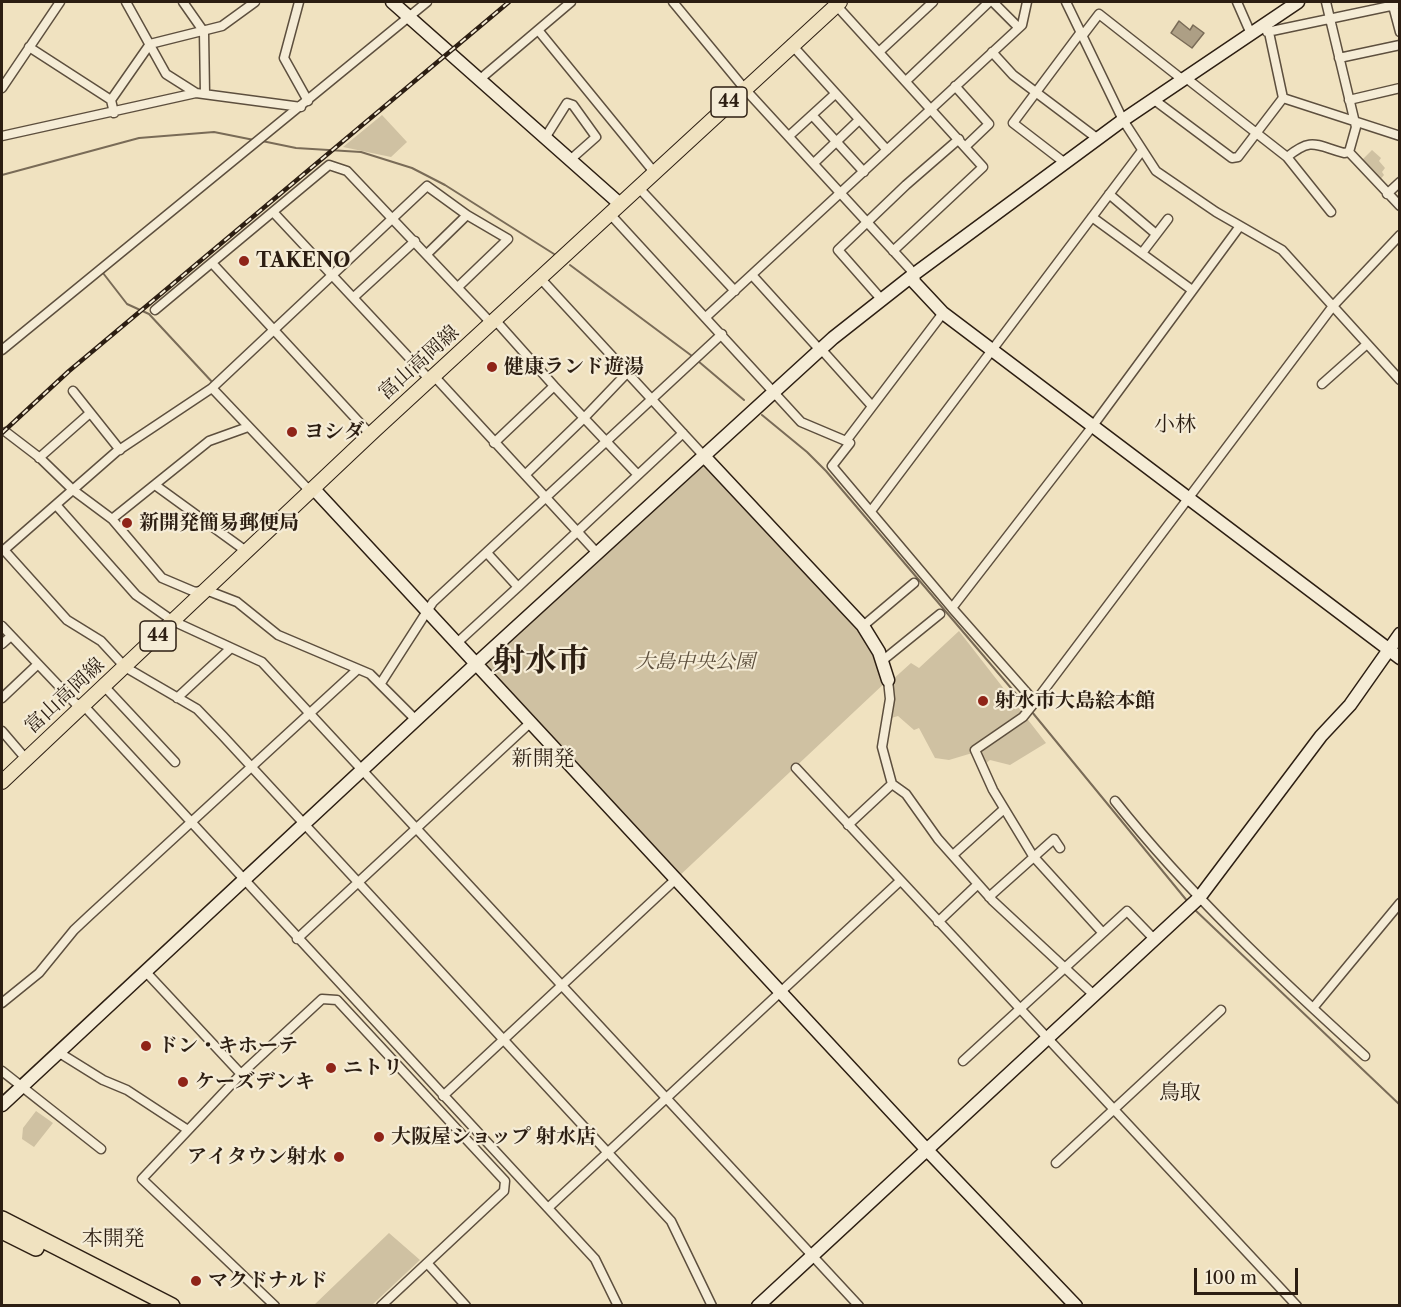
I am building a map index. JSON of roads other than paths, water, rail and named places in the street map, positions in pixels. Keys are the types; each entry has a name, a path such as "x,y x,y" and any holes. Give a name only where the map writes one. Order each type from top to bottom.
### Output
{"highway":[{"path":"2,1219 172,1305"},
{"path":"2,1231 152,1305"}],"main road":[{"name":"富山高岡線","path":"2,782 370,434 541,279 791,44 838,3"}],"street":[{"path":"2,88 60,2"},
{"path":"126,2 166,74 201,94"},
{"path":"183,2 204,32 201,94"},
{"path":"111,100 150,44 222,26 255,2"},
{"path":"299,2 284,58 304,104"},
{"path":"392,2 570,160 615,209 706,317 801,422 846,441 943,313"},
{"path":"2,350 427,2"},
{"path":"479,80 571,2"},
{"path":"673,2 744,88 893,251 913,275 914,282 943,313 1400,658"},
{"path":"879,52 933,2"},
{"path":"906,81 991,2 1018,27"},
{"path":"706,317 1022,25 1027,2"},
{"path":"1066,2 1123,120 1141,152 1156,171 1239,226 1282,250 1400,380"},
{"path":"1237,2 1251,34"},
{"path":"2,1105 477,663 820,349 913,275 1123,120 1251,34 1267,27 1298,2"},
{"path":"1326,2 1356,127 1349,152"},
{"path":"838,3 879,52 984,167 893,251"},
{"path":"1267,27 1330,18 1395,3 1400,32"},
{"path":"1065,163 1013,123 1099,14 1258,132 1287,157 1332,212"},
{"path":"1153,99 1232,158 1238,157 1283,98 1267,27"},
{"path":"538,30 654,172"},
{"path":"791,44 887,150"},
{"path":"1339,58 1400,45"},
{"path":"29,46 111,100 114,113"},
{"path":"993,52 1013,75 1098,139"},
{"path":"882,300 838,250 867,222 962,142 989,124 955,86"},
{"path":"1349,100 1400,88"},
{"path":"2,136 201,94 304,104"},
{"path":"789,136 835,94"},
{"path":"1283,98 1400,136"},
{"path":"545,138 567,103 573,105 595,132 596,137 570,160"},
{"path":"812,116 864,172"},
{"path":"814,163 859,120"},
{"path":"1287,157 1303,144 1310,143 1344,153 1349,152"},
{"path":"871,511 1141,152"},
{"path":"1349,152 1400,206"},
{"path":"155,310 329,165 347,171 638,475"},
{"path":"1387,194 1400,182"},
{"path":"458,287 508,239 467,215 426,186 394,219 212,388 120,450 57,506 2,550 67,620 101,641 125,667 197,709 253,768 671,1221 712,1305"},
{"path":"638,187 735,291"},
{"path":"1109,194 1156,234"},
{"path":"274,213 597,553"},
{"path":"427,254 467,215"},
{"path":"1092,217 1192,290"},
{"path":"1142,253 1168,219"},
{"path":"952,608 1092,427 1239,226"},
{"path":"1102,932 1033,856 1004,809 975,750 1023,717 1333,306 1400,235"},
{"path":"354,297 415,241"},
{"path":"212,263 370,434"},
{"path":"752,275 873,406"},
{"path":"541,279 863,626 882,661 888,680 890,699 882,747 892,784 906,794 953,855 990,897 1066,966 1094,995"},
{"path":"381,683 428,609 722,334"},
{"path":"1322,384 1366,344"},
{"path":"525,475 627,373"},
{"path":"494,443 554,386"},
{"path":"212,388 307,488 313,488 428,609 782,990 927,1150 1076,1305"},
{"path":"73,391 120,450"},
{"path":"39,458 90,412"},
{"path":"112,519 209,441 248,427"},
{"path":"6,432 39,458 73,490 112,519 162,578 195,592 206,590 237,602 278,635 358,669 381,683 416,720"},
{"path":"458,642 683,433"},
{"path":"850,443 832,466 1035,702"},
{"path":"155,485 246,551"},
{"path":"57,506 136,595 173,621 262,662 859,1305"},
{"path":"487,553 518,586"},
{"path":"863,626 914,584"},
{"path":"882,661 940,614"},
{"path":"2,626 75,703 85,707 243,881 595,1259 618,1305"},
{"path":"758,1305 1199,898 1321,736 1350,705 1400,634"},
{"path":"2,644 11,636"},
{"path":"177,698 231,648"},
{"path":"2,698 38,664"},
{"path":"2,1003 39,973 74,930 253,768 358,669"},
{"path":"104,686 175,762"},
{"path":"297,939 531,722"},
{"path":"2,731 26,759"},
{"path":"796,768 1297,1305"},
{"path":"848,825 892,784"},
{"path":"1115,801 1163,860 1199,898 1365,1056"},
{"path":"953,855 1004,809"},
{"path":"990,897 1054,839 1060,848"},
{"path":"443,1096 677,878"},
{"path":"548,1208 900,881"},
{"path":"938,922 978,884"},
{"path":"1312,1008 1400,903"},
{"path":"963,1061 1127,910 1155,940"},
{"path":"145,972 241,1074"},
{"path":"275,1305 141,1179 241,1074 322,999 337,1000 505,1180 504,1191 381,1305"},
{"path":"1056,1163 1221,1010"},
{"path":"58,1052 103,1080 127,1090 188,1130"},
{"path":"2,1071 101,1149"},
{"path":"427,1263 466,1305"}],"waterway":[{"path":"2,175 139,138 214,132 254,140"},
{"path":"262,141 296,148 361,152 412,168 445,185 554,254"},
{"path":"570,265 692,356"},
{"path":"103,273 127,304 149,314 214,384"},
{"path":"698,361 744,400"},
{"path":"762,415 826,471 1028,708"},
{"path":"1032,712 1188,902"},
{"path":"1194,909 1400,1105"}],"railway":[{"path":"2,433 69,371 509,2"}],"place":[{"name":"TAKENO","path":"244,261"},
{"name":"健康ランド遊湯","path":"492,367"},
{"name":"ヨシダ","path":"292,432"},
{"name":"新開発簡易郵便局","path":"127,523"},
{"name":"射水市大島絵本館","path":"983,701"},
{"name":"ドン・キホーテ","path":"146,1046"},
{"name":"ニトリ","path":"331,1068"},
{"name":"ケーズデンキ","path":"183,1082"},
{"name":"大阪屋ショップ 射水店","path":"379,1137"},
{"name":"アイタウン射水","path":"339,1157"},
{"name":"マクドナルド","path":"196,1281"}],"district":[{"name":"小林","path":"1175,425"},
{"name":"射水市","path":"541,662"},
{"name":"新開発","path":"543,759"},
{"name":"鳥取","path":"1180,1093"},
{"name":"本開発","path":"113,1239"}],"park label":[{"name":"大島中央公園","path":"695,662"}]}
